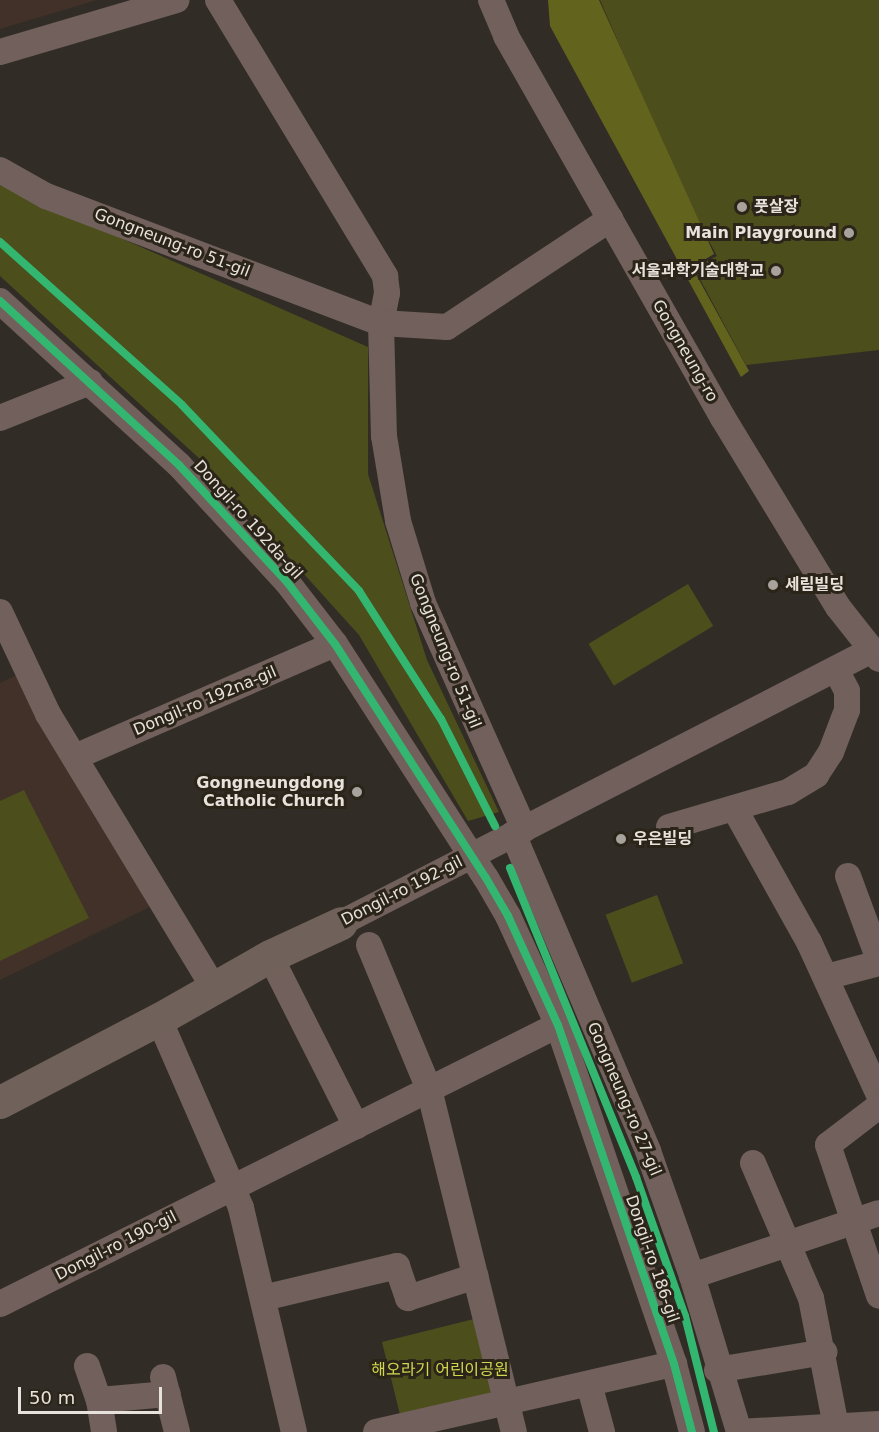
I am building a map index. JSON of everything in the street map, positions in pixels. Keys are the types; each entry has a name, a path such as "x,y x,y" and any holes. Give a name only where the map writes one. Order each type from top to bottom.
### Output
{"main road":[{"name":"Dongil-ro 192-gil","path":"0,1102 159,1019 270,956 341,923"}],"street":[{"path":"0,52 177,0"},
{"name":"Gongneung-ro 51-gil","path":"218,0 385,276 387,294 381,323 384,436 398,521 423,603 518,832"},
{"name":"Gongneung-ro","path":"491,0 506,36 723,418 838,607 875,655"},
{"name":"Gongneung-ro 51-gil","path":"0,170 46,196 381,323 447,327 610,219"},
{"name":"Dongil-ro 192da-gil","path":"0,301 90,382 236,524 334,644 420,781 472,856"},
{"path":"0,418 90,382"},
{"path":"0,612 48,714 214,988"},
{"name":"Dongil-ro 192na-gil","path":"75,757 334,644"},
{"name":"Dongil-ro 192-gil","path":"341,923 836,669 875,655"},
{"path":"669,827 797,789 825,764 847,710 847,691 836,669"},
{"path":"734,808 872,1064 879,1095"},
{"name":"Gongneung-ro 27-gil","path":"518,832 648,1150 692,1276 717,1370 739,1432 838,1429 879,1424"},
{"path":"472,856 508,916 558,1025"},
{"path":"826,977 879,962 848,876"},
{"path":"369,945 429,1089 514,1432"},
{"path":"270,956 356,1126"},
{"path":"159,1019 241,1208 294,1432"},
{"name":"Dongil-ro 190-gil","path":"0,1304 558,1025"},
{"name":"Dongil-ro 186-gil","path":"558,1025 674,1364 692,1432"},
{"path":"879,1106 828,1143 879,1296"},
{"path":"753,1163 790,1243 811,1298 824,1352 838,1429"},
{"path":"692,1276 879,1213"},
{"path":"262,1298 397,1266 408,1299 476,1276"},
{"path":"717,1370 824,1352"},
{"path":"376,1432 674,1364"},
{"path":"87,1366 99,1400 104,1432"},
{"path":"589,1383 602,1432"},
{"path":"99,1400 165,1385 177,1432"}],"shaded area":[{"path":"0,0 97,0 0,29"},
{"path":"548,0 599,0 714,254 692,267 749,371 741,377 550,26"},
{"path":"31,668 152,906 0,980 0,683"}],"green space":[{"name":"서울과학기술대학교","path":"600,0 879,0 879,350 746,365 694,268 717,256 687,200"},
{"path":"0,185 368,347 368,474 427,660 499,812 468,821 359,635 201,460 0,276"},
{"path":"688,584 713,626 614,686 589,644"},
{"path":"24,790 89,918 0,961 0,801"},
{"path":"657,895 683,963 632,983 606,915"},
{"name":"해오라기 어린이공원","path":"478,1318 498,1398 402,1422 382,1342"}],"cycle path":[{"path":"0,242 182,405 359,591 441,719 495,826"},
{"path":"0,301 179,465 287,582 335,644 486,878 508,916 558,1025 674,1364 692,1432"},
{"path":"510,868 636,1177 685,1316 714,1432"}],"place":[{"name":"풋살장","path":"742,207"},
{"name":"Main Playground","path":"849,233"},
{"name":"서울과학기술대학교","path":"776,271"},
{"name":"세림빌딩","path":"773,585"},
{"name":"Gongneungdong Catholic Church","path":"357,792"},
{"name":"우은빌딩","path":"621,839"}]}
